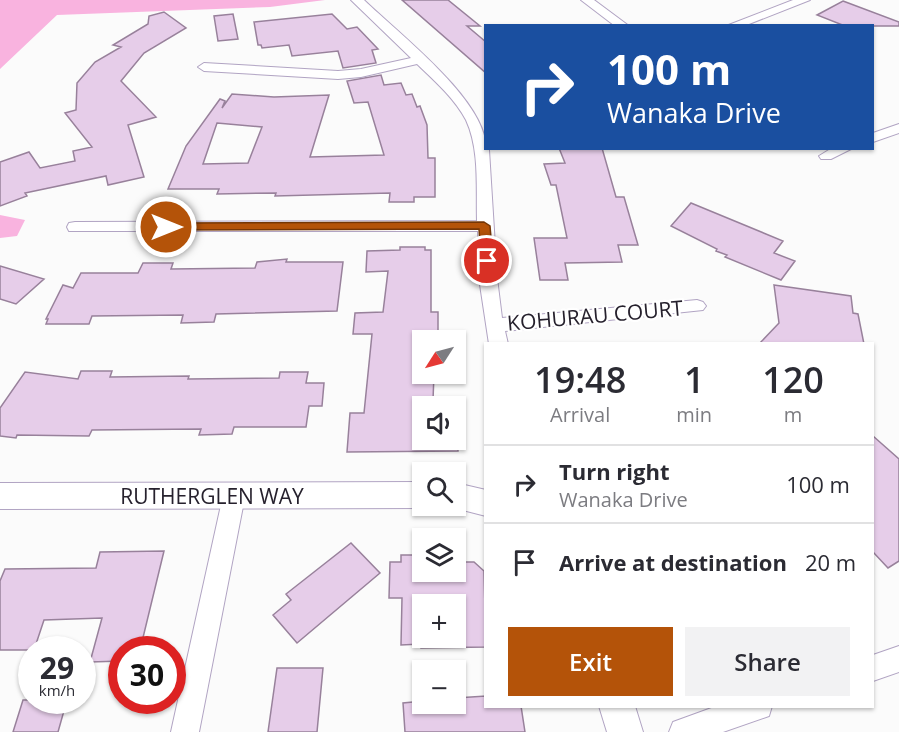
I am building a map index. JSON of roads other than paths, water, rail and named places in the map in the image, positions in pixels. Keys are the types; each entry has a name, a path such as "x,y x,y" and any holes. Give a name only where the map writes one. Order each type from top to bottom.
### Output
{"street":[{"path":"357,0 459,100 468,111 478,134 482,150 484,226 494,325 498,342"},
{"path":"587,0 620,24"},
{"path":"738,24 804,0"},
{"path":"204,67 338,75 361,73 420,60"},
{"path":"874,138 899,128"},
{"path":"826,156 841,150"},
{"path":"75,227 484,226"},
{"name":"KOHURAU COURT","path":"494,325 697,306"},
{"name":"RUTHERGLEN WAY","path":"0,496 412,495"},
{"path":"185,732 234,496"},
{"path":"466,498 484,503"},
{"path":"874,668 899,659"},
{"path":"618,708 625,732"},
{"path":"683,732 753,708"}]}
